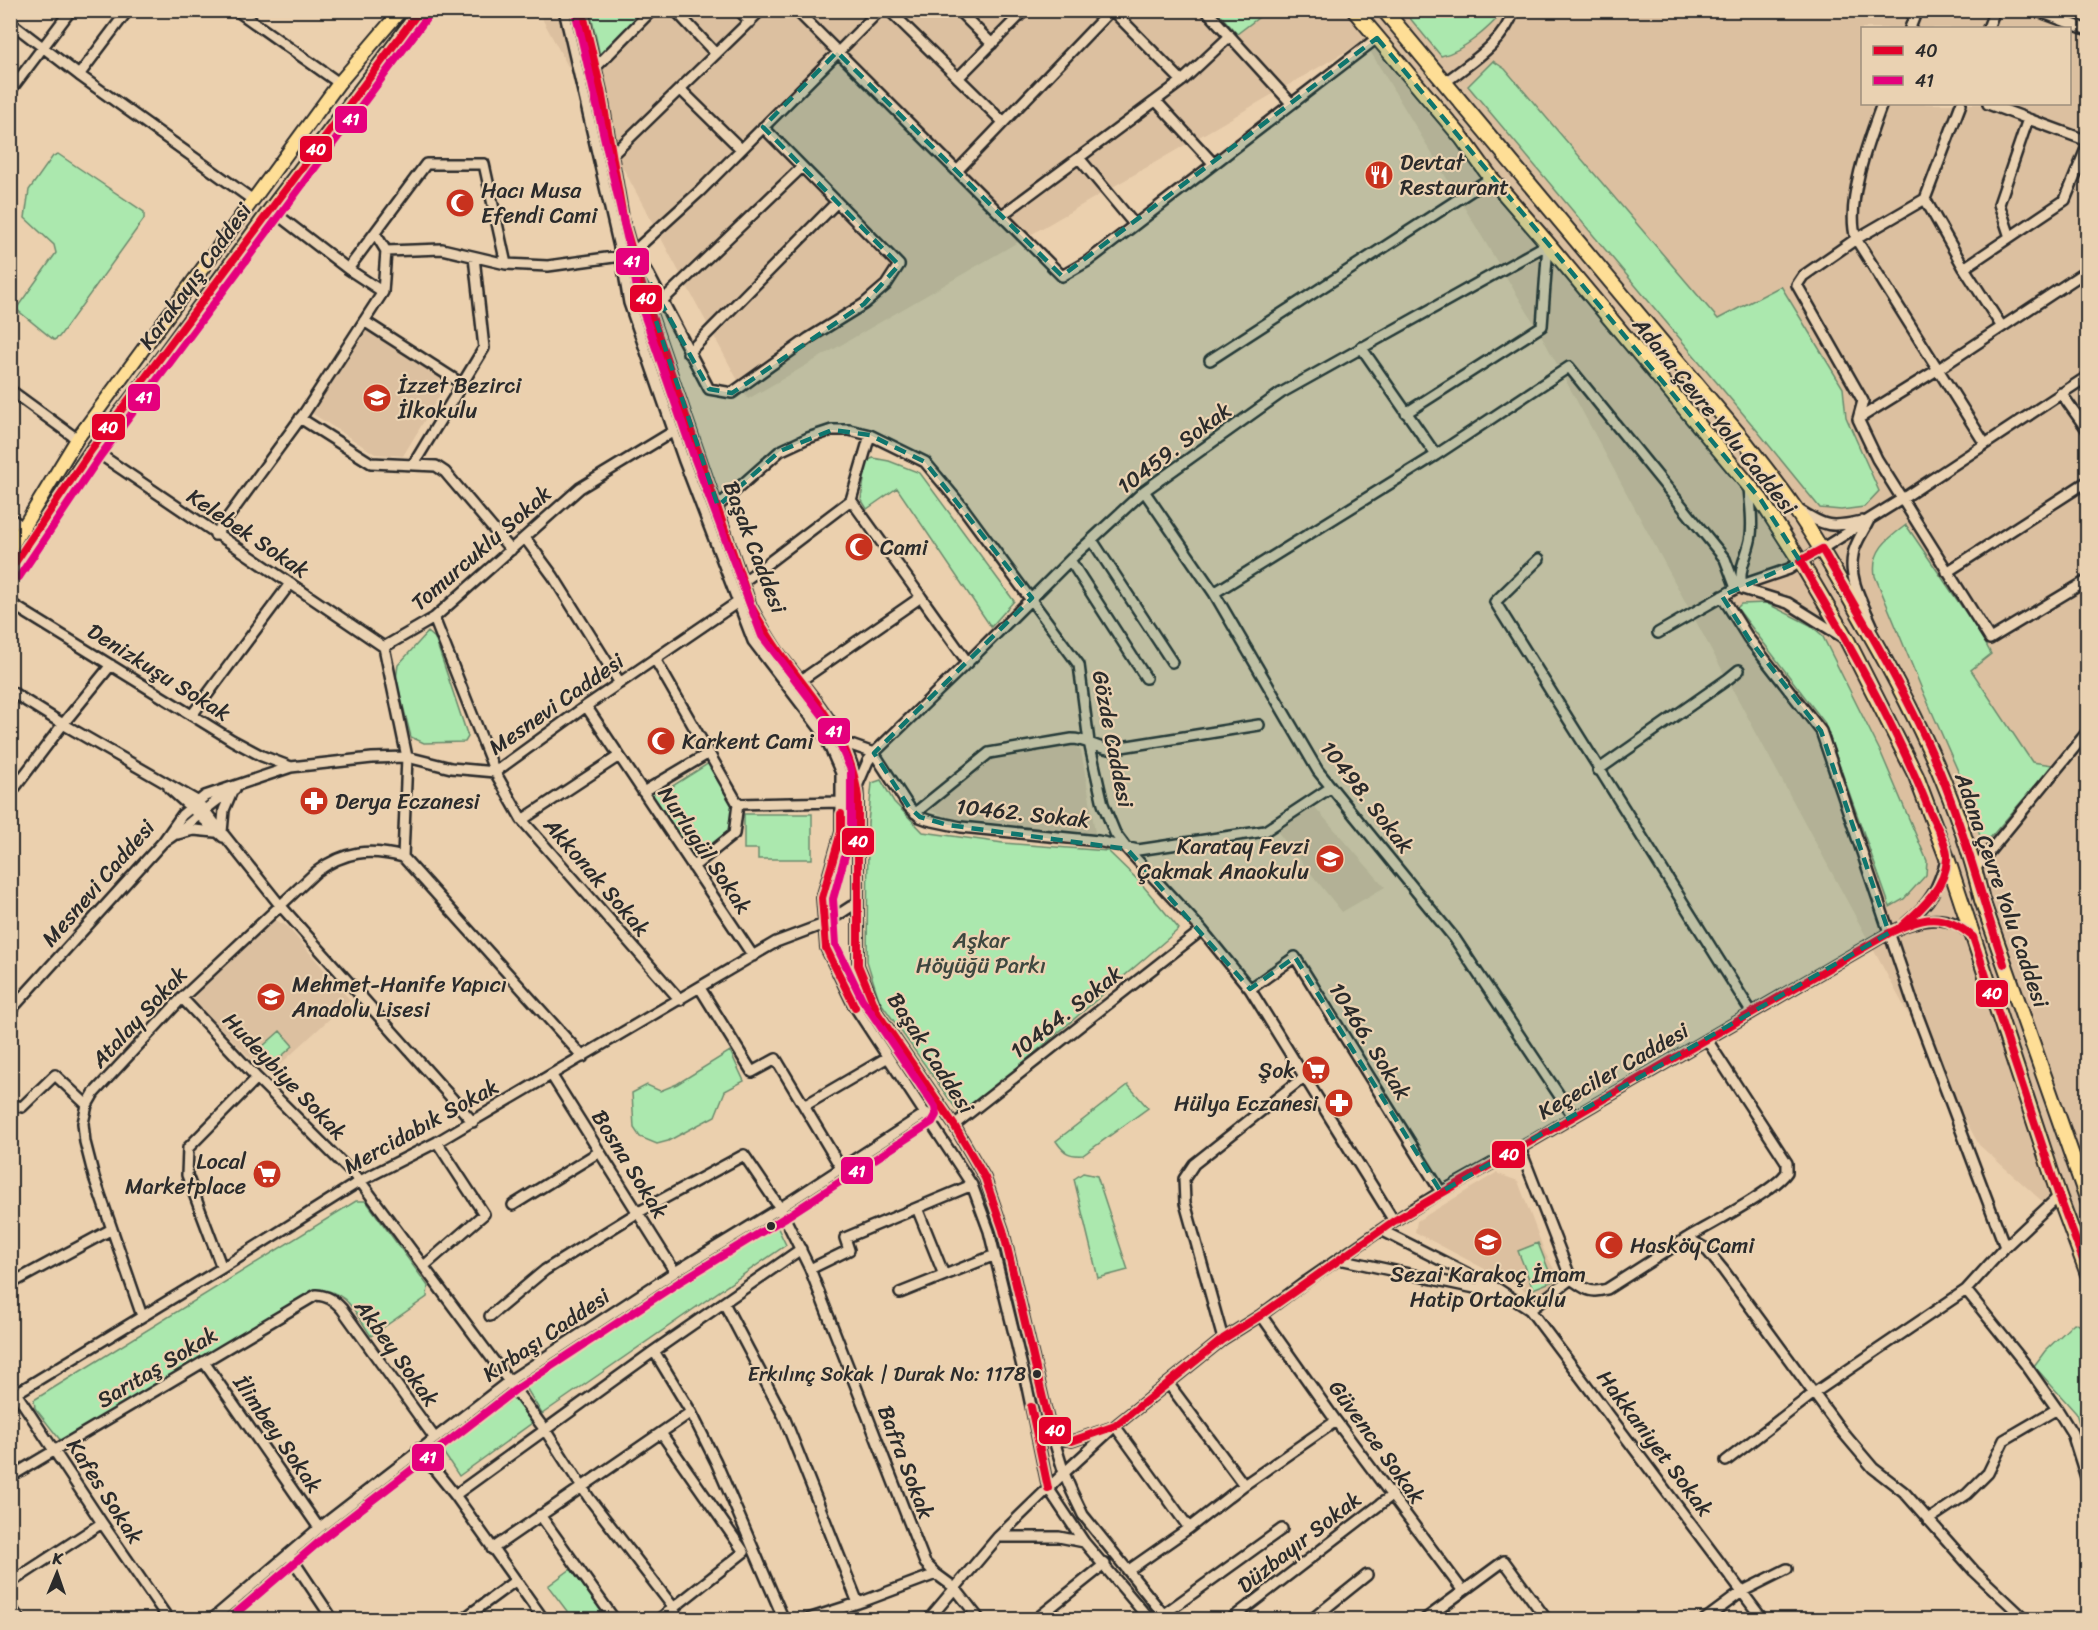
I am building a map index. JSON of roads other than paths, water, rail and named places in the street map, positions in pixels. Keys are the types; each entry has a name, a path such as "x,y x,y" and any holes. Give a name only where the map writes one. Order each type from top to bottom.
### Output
{"highway":[{"name":"Adana Çevre Yolu Caddesi","path":"1354,10 1462,138 1491,178 1761,500 1847,639 1916,776 1947,858 2059,1196 2088,1274"},
{"name":"Adana Çevre Yolu Caddesi","path":"1384,10 1745,442 1822,549 1893,674 1932,753 1957,816 1975,869 1982,900 2088,1201"}],"main road":[{"name":"Karakayış Caddesi","path":"10,549 77,439 339,83 401,10"},
{"name":"Karakayış Caddesi","path":"10,571 92,449 420,10"}],"street":[{"path":"12,88 71,10"},
{"path":"79,75 128,10"},
{"path":"236,10 339,83"},
{"name":"Başak Caddesi","path":"564,10 621,256 629,303 674,431 753,641 824,734 841,773 841,832 822,898 826,948 853,1004 972,1185 989,1231 1027,1387 1048,1488 1084,1542 1105,1564 1150,1620"},
{"name":"Başak Caddesi","path":"582,10 596,67 624,223 694,442 718,506 742,582 751,606 778,651 845,743 858,785 858,965 878,1014 954,1125 985,1178 1003,1230 1049,1424 1064,1473 1083,1515 1166,1617"},
{"path":"596,67 652,10"},
{"path":"675,10 716,54"},
{"path":"739,10 750,22"},
{"path":"612,154 761,10"},
{"path":"796,10 1062,276 1088,261 1377,38"},
{"path":"387,251 442,249 506,264 548,266 621,256 633,252 741,149 880,10"},
{"path":"889,10 1002,121"},
{"path":"958,10 992,44"},
{"path":"958,78 1025,10"},
{"path":"957,171 1002,121 1111,10 1182,81"},
{"path":"1206,10 1292,103"},
{"path":"1444,82 1484,53 1510,23 1514,10"},
{"path":"1910,27 1917,10"},
{"path":"1988,27 1995,10"},
{"path":"2035,10 2088,30"},
{"path":"10,22 43,49 253,200"},
{"path":"1002,214 1182,81 1230,36"},
{"path":"680,89 741,149"},
{"path":"1156,101 1213,163"},
{"path":"1882,105 1856,185 1854,231 1856,239 1985,444"},
{"path":"1960,105 1925,199 1856,239 1803,276 1797,285 1863,401 1858,419 1877,459 1990,639 2088,580"},
{"path":"1964,268 2065,200 2088,143 1991,105"},
{"path":"2010,237 1999,204 2028,119"},
{"path":"633,252 649,275 688,353 709,389 732,393 809,338 864,304 886,285 899,265 763,127"},
{"path":"1079,158 1134,224"},
{"path":"348,269 426,164 484,164 506,264"},
{"path":"662,301 802,167"},
{"path":"1210,360 1491,178"},
{"path":"1925,199 1964,268 2002,327"},
{"path":"688,353 837,202"},
{"path":"270,209 348,269 383,292"},
{"path":"215,535 300,418 383,292 387,251 375,233"},
{"path":"1406,413 1542,326 1548,244"},
{"name":"10459. Sokak","path":"858,785 874,753 968,663 1070,560 1144,491 1281,393 1548,244"},
{"path":"413,465 484,348 474,256"},
{"path":"1858,419 1937,370 2088,270"},
{"path":"364,321 462,384"},
{"path":"1361,347 1436,455"},
{"path":"1214,593 1436,455 1569,367 1725,559 1739,586 1788,603 1847,639"},
{"path":"1658,633 1739,586 1789,569 1870,520 2088,376"},
{"path":"10,390 77,439"},
{"path":"2061,393 2088,431"},
{"path":"300,418 371,463 436,466 445,472 511,550"},
{"name":"Gözde Caddesi","path":"718,506 780,451 832,430 849,430 870,435 925,462 1032,598 1079,665 1089,742 1106,811 1115,832 1126,849 1202,930 1250,989 1394,1221"},
{"name":"Tomurcuklu Sokak","path":"384,647 434,618 580,488 674,431"},
{"path":"742,582 851,500 870,435"},
{"name":"Kelebek Sokak","path":"92,449 215,535 384,647"},
{"path":"1947,572 2088,481"},
{"path":"1739,586 1741,568 1747,555 1752,533 1748,485"},
{"name":"10498. Sokak","path":"1144,491 1214,593 1330,788 1455,939 1573,1116"},
{"path":"851,500 968,663"},
{"path":"1793,506 1825,525 1845,525 1870,520"},
{"path":"10,518 24,528"},
{"path":"1870,520 1852,555 1853,575 1858,595 1893,674"},
{"path":"525,538 553,576 620,683"},
{"path":"1092,540 1172,662"},
{"path":"1539,558 1495,602 1752,1013"},
{"path":"1070,560 1146,678"},
{"path":"192,715 289,585"},
{"path":"1722,596 1749,639 1821,731 1913,1003 2005,1247"},
{"path":"800,681 921,597"},
{"name":"Mesnevi Caddesi","path":"12,1006 164,842 176,822 194,804 214,792 291,767 372,758 407,757 451,768 495,772 586,706 738,602"},
{"name":"Denizkuşu Sokak","path":"10,603 247,749 291,767"},
{"name":"Akkonak Sokak","path":"434,618 495,772 522,820 680,1000"},
{"path":"384,647 407,757 403,857 583,1057"},
{"path":"655,659 738,804 734,834 693,867"},
{"path":"10,794 111,665"},
{"path":"1598,770 1739,670"},
{"path":"10,691 163,782 194,804 279,904 473,1122"},
{"name":"Nurlugül Sokak","path":"586,706 753,956"},
{"path":"845,743 874,753 903,799 915,813 989,753 1072,739 1109,749 1259,726"},
{"path":"1975,869 2088,731"},
{"path":"643,792 709,753"},
{"path":"522,820 619,756"},
{"path":"164,842 201,811 248,782"},
{"name":"10462. Sokak","path":"915,813 928,820 948,825 1098,841 1126,849 1149,850 1265,831 1330,788"},
{"path":"221,834 224,810 232,791"},
{"path":"738,804 841,802"},
{"path":"173,836 194,830 221,834"},
{"name":"Atalay Sokak","path":"87,1105 94,1093 182,998 279,904 316,872 337,858 350,854 374,852 403,857"},
{"path":"1902,926 1923,909 1937,889 1947,858"},
{"name":"Mercidabık Sokak","path":"14,1395 360,1181 473,1122 776,942 824,924 858,902"},
{"path":"1902,926 1924,920 1941,920 1957,924 1973,937"},
{"name":"Keçeciler Caddesi","path":"1064,1473 1115,1426 1223,1339 1262,1315 1394,1221 1441,1191 1520,1148 1902,926"},
{"name":"10464. Sokak","path":"954,1125 1202,930"},
{"name":"10466. Sokak","path":"1250,989 1295,957 1441,1191"},
{"path":"700,988 752,1072 776,1059 841,1168"},
{"name":"Hudeybiye Sokak","path":"182,998 257,1078 360,1181 545,1430 589,1498 673,1607 678,1620"},
{"path":"1520,1148 1571,1279 1591,1292 1607,1289 1779,1181 1787,1172 1787,1163 1707,1040"},
{"path":"804,1106 888,1057"},
{"path":"10,1104 22,1107 56,1075 87,1105 83,1123 85,1142 94,1177 142,1316"},
{"name":"Bosna Sokak","path":"552,1076 675,1272"},
{"path":"1223,1339 1185,1203 1184,1179 1194,1164 1304,1077"},
{"path":"222,1268 187,1175 188,1149 257,1078"},
{"name":"Kırbaşı Caddesi","path":"213,1619 319,1528 418,1449 509,1381 675,1272 780,1208 926,1113"},
{"path":"424,1266 484,1214 437,1142"},
{"path":"513,1205 599,1152"},
{"name":"Bafra Sokak","path":"637,1212 744,1155 780,1208 810,1269 925,1563 955,1588 980,1620"},
{"path":"810,1269 849,1250 845,1238 972,1185"},
{"path":"1726,1461 1814,1393 1966,1290 2005,1247 2059,1196"},
{"path":"917,1208 944,1275"},
{"path":"490,1316 545,1270 637,1212"},
{"path":"10,1284 112,1229"},
{"name":"Hakkaniyet Sokak","path":"1381,1230 1510,1296 1530,1310 1763,1620"},
{"path":"1687,1238 1705,1248 1724,1271 1840,1429 1873,1468 1904,1492 1989,1587 2005,1598 2026,1620"},
{"path":"455,1495 654,1351 801,1249"},
{"path":"900,1293 995,1255"},
{"name":"Hakkaniyet Sokak","path":"1339,1259 1510,1296"},
{"path":"1530,1310 1571,1279"},
{"path":"1966,1290 2026,1365 2057,1409 2072,1434 2088,1484"},
{"name":"Sarıtaş Sokak","path":"10,1477 308,1298 325,1295"},
{"name":"Akbey Sokak","path":"325,1295 342,1309 434,1437"},
{"path":"724,1303 783,1417 858,1603"},
{"name":"Güvence Sokak","path":"1262,1315 1336,1421 1463,1591"},
{"path":"654,1351 691,1412 716,1462 755,1547 784,1620"},
{"name":"İlimbey Sokak","path":"204,1362 319,1528"},
{"path":"1167,1383 1244,1485"},
{"name":"Kafes Sokak","path":"10,1384 14,1395 55,1450 169,1620"},
{"path":"1928,1520 1967,1494 1988,1473 2004,1440 2057,1409"},
{"path":"492,1549 691,1412"},
{"path":"1129,1570 1189,1528 1244,1485 1336,1421"},
{"path":"1049,1424 1062,1439 1071,1441 1115,1426 1189,1528"},
{"path":"661,1433 744,1552"},
{"path":"418,1449 455,1495 514,1581 544,1620"},
{"path":"928,1620 998,1537 1064,1473"},
{"name":"Düzbayır Sokak","path":"1230,1620 1391,1496"},
{"path":"540,1515 615,1620"},
{"path":"10,1583 102,1523"},
{"path":"1166,1617 1282,1529"},
{"path":"998,1537 1059,1537 1084,1542"},
{"path":"658,1620 744,1552 755,1547"},
{"path":"289,1554 333,1620"},
{"path":"1424,1620 1504,1561 1547,1620"},
{"path":"1035,1620 1105,1564"},
{"path":"1704,1620 1743,1592 1787,1569"},
{"path":"805,1620 936,1574"},
{"path":"1311,1620 1367,1575"},
{"path":"462,1620 514,1581"},
{"path":"10,1606 17,1618"}],"place":[{"name":"Devtat Restaurant","path":"1379,175"},
{"name":"Hacı Musa Efendi Cami","path":"460,203"},
{"name":"İzzet Bezirci İlkokulu","path":"377,398"},
{"name":"Cami","path":"859,547"},
{"name":"Karkent Cami","path":"661,741"},
{"name":"Derya Eczanesi","path":"314,801"},
{"name":"Karatay Fevzi Çakmak Anaokulu","path":"1330,859"},
{"name":"Mehmet-Hanife Yapıcı Anadolu Lisesi","path":"271,997"},
{"name":"Şok","path":"1316,1070"},
{"name":"Hülya Eczanesi","path":"1339,1103"},
{"name":"Local Marketplace","path":"267,1174"},
{"name":"Sezai Karakoç İmam Hatip Ortaokulu","path":"1488,1242"},
{"name":"Hasköy Cami","path":"1609,1245"},
{"name":"Erkılınç Sokak | Durak No: 1178","path":"1037,1374"}],"park label":[{"name":"Aşkar Höyüğü Parkı","path":"981,952"}]}
